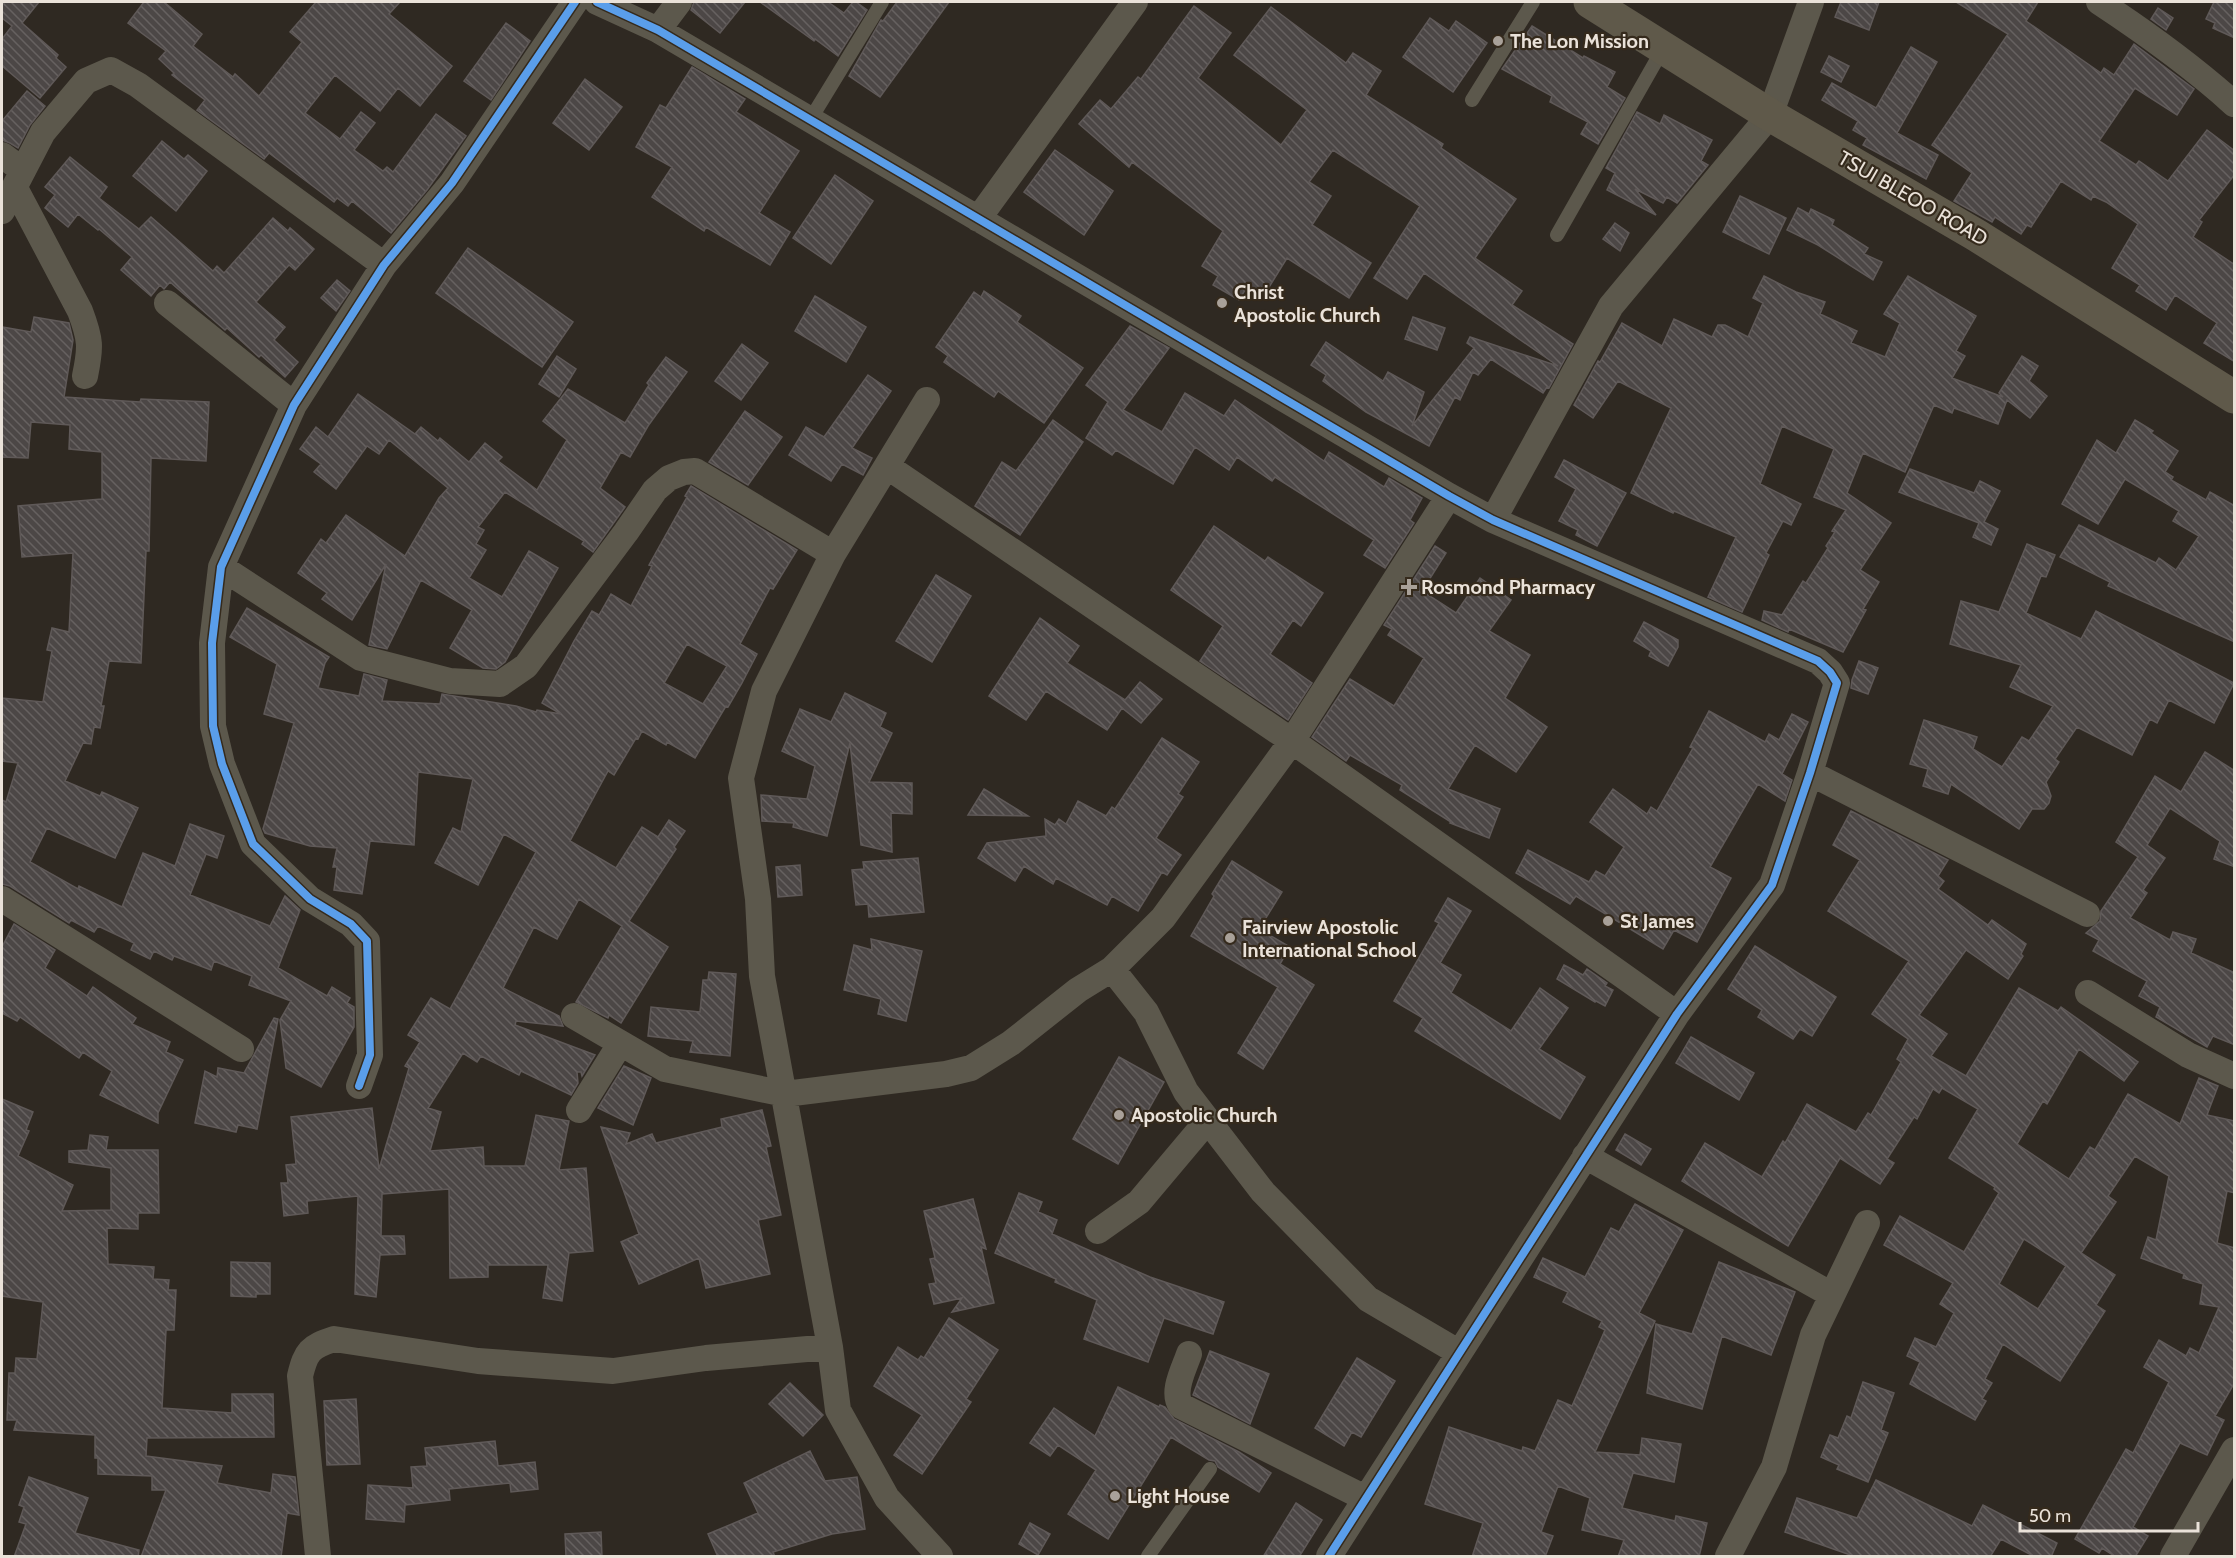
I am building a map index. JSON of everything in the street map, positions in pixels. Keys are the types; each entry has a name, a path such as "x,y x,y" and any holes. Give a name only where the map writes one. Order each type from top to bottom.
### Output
{"street":[{"path":"359,1086 370,1055 367,941 351,924 310,899 253,844 222,764 213,726 212,644 222,567 294,405 384,265 452,183 575,2"},
{"path":"597,2 658,30 1449,496 1493,520 1818,661 1830,672 1837,683 1810,773 1772,885 1677,1014 1458,1352 1329,1557"},
{"path":"658,30 678,2"},
{"path":"978,219 1135,2"},
{"name":"TSUI BLEOO ROAD","path":"1590,2 1770,115 1976,235 2235,397"},
{"path":"1493,520 1611,306 1770,115 1811,2"},
{"path":"2099,2 2142,30 2203,76 2235,104"},
{"path":"2,212 43,132 86,81 111,70 138,85 384,265"},
{"path":"2,155 19,179 88,331 91,348 85,376"},
{"path":"166,303 294,405"},
{"path":"927,400 833,554 764,691 741,778 758,899 762,976 785,1094 822,1314 830,1347 838,1410 887,1498 940,1557"},
{"path":"888,467 1292,741 1677,1014"},
{"path":"222,567 361,658 450,681 500,684 526,666 655,490 669,478 684,472 695,471 833,554"},
{"path":"574,1016 665,1069 785,1094 946,1074 971,1068 1011,1043 1078,990 1112,969 1163,918 1292,741 1449,496"},
{"path":"1810,773 2087,914"},
{"path":"2,899 241,1049"},
{"path":"1112,969 1146,1012 1186,1092 1263,1192 1368,1299 1458,1352"},
{"path":"2088,993 2188,1055 2235,1076"},
{"path":"579,1110 620,1044"},
{"path":"1098,1231 1139,1202 1208,1120"},
{"path":"1585,1156 1832,1295"},
{"path":"1728,1557 1774,1467 1813,1335 1867,1223"},
{"path":"318,1557 300,1376 305,1356 317,1345 334,1339 478,1361 613,1371 706,1358 830,1347"},
{"path":"1189,1354 1177,1392 1176,1400 1181,1406 1365,1498"},
{"path":"2173,1557 2235,1450"}],"lane":[{"path":"810,120 882,2"},
{"path":"1472,100 1533,2"},
{"path":"1557,235 1665,47"},
{"path":"1148,1557 1210,1470"}],"building":[{"path":"2,2 39,2 22,23 58,55 56,58 66,67 40,98 2,66 2,39 12,26 2,18"},
{"path":"144,2 164,2 202,34 193,46 233,77 235,74 259,96 302,42 290,32 316,2 400,2 389,14 452,66 420,106 398,88 380,111 335,75 305,113 340,139 361,112 375,123 354,150 383,171 387,167 393,172 436,114 466,136 427,190 391,233 352,201 348,206 337,198 334,202 269,153 264,159 197,110 205,100 172,75 174,73 159,59 166,51 128,23"},
{"path":"694,2 745,2 720,33 691,10"},
{"path":"760,2 828,2 844,13 853,2 856,2 867,10 838,56"},
{"path":"897,2 949,2 880,97 849,76 881,20 883,21"},
{"path":"1841,2 1879,2 1869,30 1835,17"},
{"path":"1956,2 2038,2 2026,21 2101,73 2104,68 2114,75 2134,44 2194,89 2177,115 2135,88 2099,141 2136,165 2139,161 2168,181 2207,130 2235,151 2235,174 2199,220 2202,222 2193,237 2235,265 2235,362 2204,343 2217,323 2175,295 2166,310 2136,291 2140,285 2112,268 2138,224 2106,202 2093,196 2091,200 2061,181 2031,227 2027,225 2021,234 1995,217 1992,222 1954,201 1972,173 1932,145 2008,34"},
{"path":"2214,2 2235,2 2235,38 2213,28 2215,23 2206,19"},
{"path":"1194,6 1231,33 1198,78 1281,145 1307,110 1234,55 1271,7 1346,63 1353,53 1381,71 1366,95 1443,144 1441,148 1516,199 1475,258 1522,291 1512,305 1573,344 1549,388 1547,387 1543,393 1491,359 1478,375 1473,372 1460,400 1455,397 1429,446 1366,412 1323,381 1326,375 1311,365 1326,342 1383,381 1388,372 1424,392 1412,426 1474,348 1467,343 1470,337 1558,366 1424,273 1407,299 1374,278 1420,206 1333,150 1309,182 1331,196 1312,225 1371,263 1349,298 1287,258 1261,300 1245,290 1239,300 1213,285 1218,276 1202,266 1223,231 1132,162 1129,167 1079,124 1100,100 1111,109 1138,77 1141,79"},
{"path":"2158,8 2173,18 2166,30 2151,19"},
{"path":"1430,18 1449,31 1456,21 1487,43 1453,92 1403,57"},
{"path":"506,23 530,41 491,100 464,81"},
{"path":"1532,26 1583,58 1584,56 1615,72 1607,87 1625,98 1598,144 1581,134 1588,122 1550,102 1552,96 1502,69"},
{"path":"1911,47 1937,62 1897,133 1938,155 1926,179 1863,145 1867,138 1853,130 1858,121 1822,100 1832,83 1876,108"},
{"path":"1829,56 1849,66 1841,82 1821,72"},
{"path":"692,67 745,99 736,112 799,151 759,213 790,232 770,265 706,227 704,231 652,197 672,167 636,147 660,105 666,108"},
{"path":"585,79 622,107 589,150 553,123"},
{"path":"27,91 45,106 30,125 18,148 2,140 2,121"},
{"path":"1637,112 1660,124 1664,115 1712,140 1701,161 1708,165 1677,203 1667,197 1663,203 1635,189 1656,215 1607,190 1615,173 1606,168"},
{"path":"162,141 184,159 188,155 207,171 176,211 133,176"},
{"path":"1055,150 1113,191 1084,235 1024,192"},
{"path":"70,157 107,187 99,198 139,229 151,217 213,271 217,266 224,273 273,218 288,231 290,228 314,249 295,270 289,265 256,302 285,327 274,340 298,362 285,377 227,328 225,330 170,282 164,289 160,285 151,296 121,270 132,257 78,214 68,227 45,208 55,195 45,187"},
{"path":"835,175 873,201 831,264 793,238"},
{"path":"1740,196 1786,218 1769,254 1723,232"},
{"path":"1798,208 1809,214 1811,209 1834,220 1832,225 1868,248 1864,254 1882,262 1873,280 1818,245 1787,230"},
{"path":"1615,223 1629,233 1620,251 1603,239"},
{"path":"468,248 573,322 542,367 436,293"},
{"path":"1764,276 1796,292 1825,302 1820,314 1857,331 1851,343 1885,357 1900,323 1884,314 1908,276 1976,316 1956,351 1965,356 1952,378 2003,397 1999,393 2022,356 2038,366 2029,381 2047,396 2030,418 2007,400 1998,424 1954,408 1952,413 1934,405 1905,472 1863,453 1847,493 1891,523 1860,570 1879,582 1863,609 1866,610 1843,652 1762,620 1764,611 1782,615 1803,581 1806,583 1828,548 1826,546 1835,532 1832,531 1846,510 1814,497 1834,449 1782,426 1760,484 1801,504 1791,525 1783,521 1766,553 1769,555 1742,612 1708,597 1736,537 1674,511 1673,513 1631,493 1671,408 1618,381 1593,418 1574,405 1622,323 1662,346 1674,319 1712,337 1718,325 1725,325 1748,337 1763,303 1753,298"},
{"path":"337,280 350,291 336,311 321,298"},
{"path":"984,291 1021,316 1017,322 1083,368 1044,423 998,391 994,397 944,362 948,356 936,347 974,292 981,297"},
{"path":"815,296 866,327 846,362 795,331"},
{"path":"34,317 69,323 73,340 64,397 140,402 141,399 209,402 206,461 151,458 149,551 146,551 141,663 109,661 101,706 104,706 100,728 94,727 91,744 83,743 65,781 100,796 102,792 138,808 115,858 47,828 30,862 78,889 79,886 122,907 143,853 175,866 190,824 224,836 217,858 206,854 190,895 270,926 285,896 300,910 278,968 327,996 332,987 350,998 347,1003 354,1007 354,1027 321,1087 286,1068 280,1020 291,1001 249,985 252,976 214,961 211,970 174,956 172,960 154,951 150,959 131,950 134,943 98,926 94,932 71,920 69,923 10,886 2,884 2,800 6,802 18,763 2,761 2,698 43,702 52,651 47,650 52,628 69,632 73,553 22,557 18,506 102,499 102,452 69,449 70,425 31,422 28,458 2,457 2,327 31,332"},
{"path":"1413,317 1445,328 1437,350 1405,339"},
{"path":"1130,326 1169,348 1123,410 1162,432 1185,393 1224,416 1235,400 1324,461 1329,452 1384,487 1389,478 1422,498 1410,520 1414,523 1385,568 1364,555 1374,540 1275,477 1272,481 1237,457 1229,470 1195,447 1173,484 1116,450 1112,455 1086,438 1108,402 1086,385"},
{"path":"742,344 768,363 741,400 715,381"},
{"path":"557,356 576,369 559,397 539,384"},
{"path":"666,357 687,372 648,426 630,457 621,452 600,488 625,507 593,552 582,544 584,541 505,492 478,527 484,530 476,544 486,550 469,578 502,597 529,551 558,568 505,662 496,669 483,668 450,648 472,610 421,580 387,649 369,645 386,564 352,620 322,599 327,593 298,573 321,539 326,543 346,515 405,556 439,498 448,488 389,440 379,454 367,446 336,489 314,472 321,464 300,449 316,427 328,437 358,394 415,434 421,427 438,441 440,438 469,462 485,443 502,457 498,461 537,490 567,440 543,421 568,389 625,423 649,385 647,383"},
{"path":"868,375 891,391 852,448 872,458 863,475 842,464 831,481 789,455 806,427 824,437"},
{"path":"745,411 782,437 748,485 709,462"},
{"path":"1053,420 1083,442 1020,535 975,506 1002,462 1016,471"},
{"path":"2135,420 2178,451 2165,472 2173,477 2171,480 2206,500 2210,492 2235,506 2235,642 2108,586 2110,582 2060,557 2079,525 2156,563 2159,558 2176,570 2199,536 2173,521 2179,511 2125,479 2098,524 2062,504 2097,440 2116,453"},
{"path":"1564,460 1626,493 1597,546 1576,535 1578,530 1559,521 1576,489 1555,477"},
{"path":"1910,469 1974,493 1980,481 2000,491 1984,522 1998,529 1991,545 1973,537 1979,523 1899,492"},
{"path":"691,486 797,550 773,589 770,588 740,644 757,654 728,707 726,706 695,758 642,731 614,775 608,771 570,841 616,868 642,827 658,837 669,820 685,831 674,847 676,849 629,921 668,947 621,1023 609,1015 608,1018 576,1002 622,926 579,899 557,939 534,927 503,988 559,1016 563,1026 516,1021 515,1025 595,1055 582,1076 581,1072 577,1072 578,1083 571,1095 521,1071 519,1075 481,1056 477,1062 463,1053 428,1108 441,1112 430,1151 483,1147 484,1166 525,1166 536,1115 569,1121 559,1170 586,1168 593,1251 569,1253 562,1301 543,1298 548,1265 488,1265 488,1277 450,1278 449,1189 382,1194 381,1236 404,1236 405,1254 380,1255 376,1297 355,1294 358,1196 307,1201 308,1213 284,1216 281,1183 288,1183 286,1165 296,1164 291,1117 372,1108 379,1169 409,1068 405,1066 420,1042 408,1035 431,998 450,1009 536,852 504,834 478,885 435,863 453,828 461,832 473,779 418,772 414,845 370,841 362,894 334,890 337,867 333,867 337,848 310,846 265,833 263,829 294,723 264,714 277,664 230,637 247,608 329,657 318,688 359,696 364,674 387,680 382,701 440,704 442,694 516,706 536,712 537,710 561,714 542,703 574,641 592,611 599,615 611,594 631,606 652,566 649,565 687,497 685,496","holes":["687,644 727,666 703,704 664,683"]},
{"path":"1214,526 1265,561 1268,557 1323,593 1301,626 1293,620 1270,654 1312,683 1288,720 1200,661 1223,626 1171,590"},
{"path":"2027,544 2055,555 2046,577 2041,576 2026,613 2081,639 2096,611 2234,683 2214,723 2169,700 2157,723 2150,719 2132,755 2077,727 2055,759 2059,762 2046,782 2051,796 2049,803 2044,809 2032,809 2019,829 1951,784 1948,794 1923,786 1928,769 1910,764 1924,720 1977,737 1973,749 2002,767 2022,737 2029,741 2053,706 2010,687 2021,665 1950,644 1961,601 1999,612"},
{"path":"1435,546 1446,553 1422,591 1456,613 1480,578 1511,600 1489,631 1530,655 1505,698 1547,727 1516,772 1475,745 1448,789 1500,809 1489,838 1450,823 1400,790 1402,785 1350,755 1346,761 1312,737 1350,679 1394,706 1424,658 1388,635 1392,629 1384,625"},
{"path":"936,575 971,596 932,662 896,641"},
{"path":"1040,618 1079,646 1067,663 1125,700 1140,682 1162,699 1141,723 1122,708 1107,730 1046,691 1026,720 989,696"},
{"path":"1644,622 1678,640 1678,647 1668,666 1649,656 1651,651 1634,641"},
{"path":"1859,661 1878,668 1868,694 1851,688"},
{"path":"845,693 886,713 880,727 892,733 869,782 912,783 912,814 891,813 892,852 861,845 850,743 827,836 793,827 794,823 762,821 761,795 807,799 815,766 782,751 800,709 831,722"},
{"path":"1709,711 1765,742 1769,734 1779,740 1792,714 1808,722 1782,774 1792,780 1785,801 1758,784 1710,867 1731,878 1697,942 1674,930 1663,949 1576,896 1570,904 1516,873 1528,850 1589,882 1596,871 1605,876 1624,847 1590,822 1613,789 1647,814 1651,807 1657,811 1693,748 1690,747"},
{"path":"1162,738 1199,762 1178,794 1183,797 1156,838 1181,855 1167,875 1162,872 1138,911 1112,896 1107,905 1056,878 1053,884 1024,866 1015,881 978,858 987,843 1046,836 1045,819 1055,825 1059,819 1066,824 1078,801 1106,816 1112,807 1115,809"},
{"path":"2205,752 2235,771 2235,867 2214,859 2220,841 2170,808 2147,845 2165,858 2143,890 2147,893 2130,918 2170,940 2173,932 2196,939 2191,953 2235,973 2235,1045 2213,1036 2207,1047 2156,1017 2160,1007 2139,996 2147,981 2093,951 2099,940 2086,933 2100,921 2101,911 2138,857 2116,842 2155,776 2181,792"},
{"path":"984,789 1028,816 968,815"},
{"path":"1851,811 1948,860 1938,876 1944,881 1938,889 1988,925 1992,920 2026,944 2021,954 2023,956 2008,979 1966,950 1919,1015 1947,1034 1931,1056 1966,1076 2019,988 2058,1011 2061,1007 2138,1062 2124,1081 2079,1049 2047,1104 2043,1101 2017,1144 2069,1179 2090,1147 2095,1150 2128,1094 2180,1124 2199,1078 2218,1086 2207,1115 2235,1121 2235,1193 2227,1191 2217,1243 2235,1248 2235,1382 2215,1416 2224,1420 2207,1455 2180,1443 2133,1527 2148,1536 2135,1557 2116,1557 2102,1548 2099,1553 2075,1539 2126,1449 2133,1453 2169,1382 2144,1367 2159,1340 2186,1356 2190,1348 2199,1353 2219,1307 2200,1304 2203,1284 2183,1278 2184,1274 2141,1258 2148,1237 2156,1240 2169,1176 2135,1156 2108,1196 2116,1202 2081,1253 2115,1275 2096,1305 2105,1311 2060,1381 2003,1344 1985,1379 1992,1383 1982,1399 1986,1401 1975,1420 1910,1384 1920,1362 1907,1356 1915,1338 1936,1347 1954,1313 1940,1304 1953,1283 1884,1245 1900,1216 1964,1252 1999,1193 1994,1189 1995,1187 1949,1158 1978,1109 1942,1088 1939,1093 1933,1089 1917,1119 1914,1117 1887,1159 1894,1163 1880,1184 1840,1158 1788,1246 1682,1181 1705,1143 1762,1177 1807,1104 1856,1132 1868,1113 1871,1115 1901,1062 1897,1059 1908,1039 1872,1014 1909,961 1828,911 1860,860 1833,845","holes":["2024,1239 2066,1266 2038,1309 1999,1284"]},
{"path":"918,858 924,912 869,917 868,904 856,905 852,870 864,869 863,862"},
{"path":"1232,861 1282,892 1259,929 1290,947 1280,964 1314,985 1263,1069 1238,1053 1278,987 1191,936"},
{"path":"800,865 802,895 778,897 776,867"},
{"path":"1448,898 1471,911 1440,963 1461,975 1451,993 1511,1031 1540,988 1568,1008 1539,1049 1585,1077 1560,1119 1415,1031 1423,1018 1394,1001 1439,923 1435,921"},
{"path":"14,924 55,950 45,968 87,996 93,987 136,1018 132,1024 170,1042 166,1052 183,1060 158,1113 158,1123 100,1095 112,1071 83,1052 79,1058 20,1017 17,1021 2,1013 2,947"},
{"path":"871,939 922,951 906,1021 878,1014 881,999 844,990 854,945 872,950"},
{"path":"1755,946 1836,997 1812,1036 1800,1029 1793,1039 1758,1017 1762,1010 1728,989"},
{"path":"1564,965 1583,975 1587,969 1607,983 1605,986 1613,990 1605,1006 1557,979"},
{"path":"709,972 736,974 730,1056 690,1052 693,1041 648,1036 651,1007 700,1012 703,980 708,980"},
{"path":"274,1018 278,1019 257,1129 238,1125 236,1132 195,1123 205,1071 217,1077 218,1068 244,1073"},
{"path":"1691,1037 1754,1073 1739,1100 1676,1063"},
{"path":"1119,1057 1164,1082 1118,1164 1073,1139"},
{"path":"624,1066 651,1078 633,1125 598,1108"},
{"path":"2,1099 33,1112 26,1130 29,1131 18,1156 73,1185 62,1211 111,1210 111,1168 69,1162 69,1151 88,1150 90,1135 108,1137 106,1150 158,1150 159,1213 138,1213 138,1229 107,1228 108,1264 154,1267 153,1279 169,1280 168,1290 176,1290 174,1330 166,1330 162,1408 232,1413 232,1394 273,1394 274,1437 147,1438 146,1456 222,1466 217,1483 271,1493 273,1474 295,1477 299,1515 287,1513 281,1557 141,1557 166,1490 152,1490 152,1476 98,1474 95,1435 14,1430 17,1420 7,1420 9,1373 15,1373 16,1358 37,1359 43,1302 2,1296"},
{"path":"762,1110 771,1146 766,1147 781,1215 758,1220 770,1274 706,1288 699,1258 639,1284 621,1242 639,1234 601,1127 630,1133 626,1144 652,1134 656,1143 722,1127 721,1119"},
{"path":"1625,1134 1651,1149 1641,1165 1616,1150"},
{"path":"1019,1193 1042,1202 1038,1212 1057,1220 1052,1234 1150,1277 1224,1302 1213,1334 1164,1318 1148,1362 1084,1339 1097,1300 1055,1282 1056,1279 995,1253"},
{"path":"973,1199 986,1249 981,1247 994,1303 952,1312 962,1298 934,1304 929,1284 936,1283 930,1259 935,1258 924,1211"},
{"path":"1635,1204 1683,1230 1639,1313 1655,1321 1595,1452 1640,1455 1642,1438 1681,1444 1674,1482 1633,1473 1622,1508 1675,1521 1676,1516 1707,1523 1699,1557 1618,1557 1624,1540 1582,1530 1590,1498 1558,1486 1541,1532 1553,1536 1545,1557 1472,1557 1483,1523 1425,1504 1449,1427 1522,1451 1523,1447 1535,1451 1558,1400 1572,1406 1605,1330 1599,1327 1602,1321 1563,1302 1568,1292 1534,1277 1543,1258 1585,1277 1611,1228 1619,1232"},
{"path":"231,1262 270,1263 270,1294 256,1294 256,1297 231,1296"},
{"path":"1719,1262 1795,1292 1771,1355 1722,1336 1702,1409 1647,1393 1656,1324 1692,1334"},
{"path":"949,1318 998,1350 966,1399 971,1402 922,1474 894,1455 922,1415 874,1386 898,1347 918,1360 921,1356 924,1358"},
{"path":"1210,1351 1269,1374 1250,1424 1193,1395"},
{"path":"1357,1358 1395,1381 1361,1437 1352,1432 1344,1446 1315,1428"},
{"path":"1863,1382 1894,1393 1881,1430 1888,1433 1868,1482 1837,1469 1839,1465 1821,1457 1830,1435 1838,1438 1847,1416 1851,1418"},
{"path":"790,1383 823,1415 803,1436 769,1404"},
{"path":"1118,1387 1159,1407 1160,1405 1165,1407 1174,1419 1239,1452 1271,1473 1259,1492 1218,1467 1215,1461 1209,1460 1171,1437 1108,1539 1068,1514 1096,1470 1058,1445 1050,1456 1030,1443 1054,1408 1095,1436"},
{"path":"356,1399 360,1464 327,1465 324,1401"},
{"path":"495,1441 498,1466 535,1462 538,1489 511,1492 510,1483 449,1489 450,1500 405,1505 404,1522 366,1519 368,1485 413,1488 411,1467 427,1466 425,1448"},
{"path":"810,1451 825,1481 857,1477 865,1529 832,1534 773,1552 775,1557 718,1557 708,1534 758,1513 744,1483"},
{"path":"29,1477 88,1498 75,1533 139,1550 138,1557 14,1557 26,1524 19,1522 24,1507 19,1505"},
{"path":"1876,1480 1972,1526 1983,1505 2057,1543 2051,1557 2035,1557 2001,1539 1990,1557 1856,1557 1785,1532 1797,1498 1857,1518"},
{"path":"1296,1503 1322,1520 1299,1557 1263,1557"},
{"path":"1030,1523 1050,1534 1038,1555 1019,1544"},
{"path":"601,1532 602,1557 566,1557 565,1534"}],"cycle path":[{"path":"359,1086 370,1055 367,941 351,924 310,899 253,844 222,764 213,726 212,643 221,567 294,405 384,265 452,183 575,2"},
{"path":"597,2 658,30 1449,496 1493,520 1818,661 1830,672 1837,683 1810,773 1772,885 1677,1014 1329,1556"}],"place":[{"name":"The Lon Mission","path":"1498,41"},
{"name":"Christ Apostolic Church","path":"1222,303"},
{"name":"Rosmond Pharmacy","path":"1409,587"},
{"name":"St James","path":"1608,921"},
{"name":"Fairview Apostolic International School","path":"1230,938"},
{"name":"Apostolic Church","path":"1119,1115"},
{"name":"Light House","path":"1115,1496"}]}
